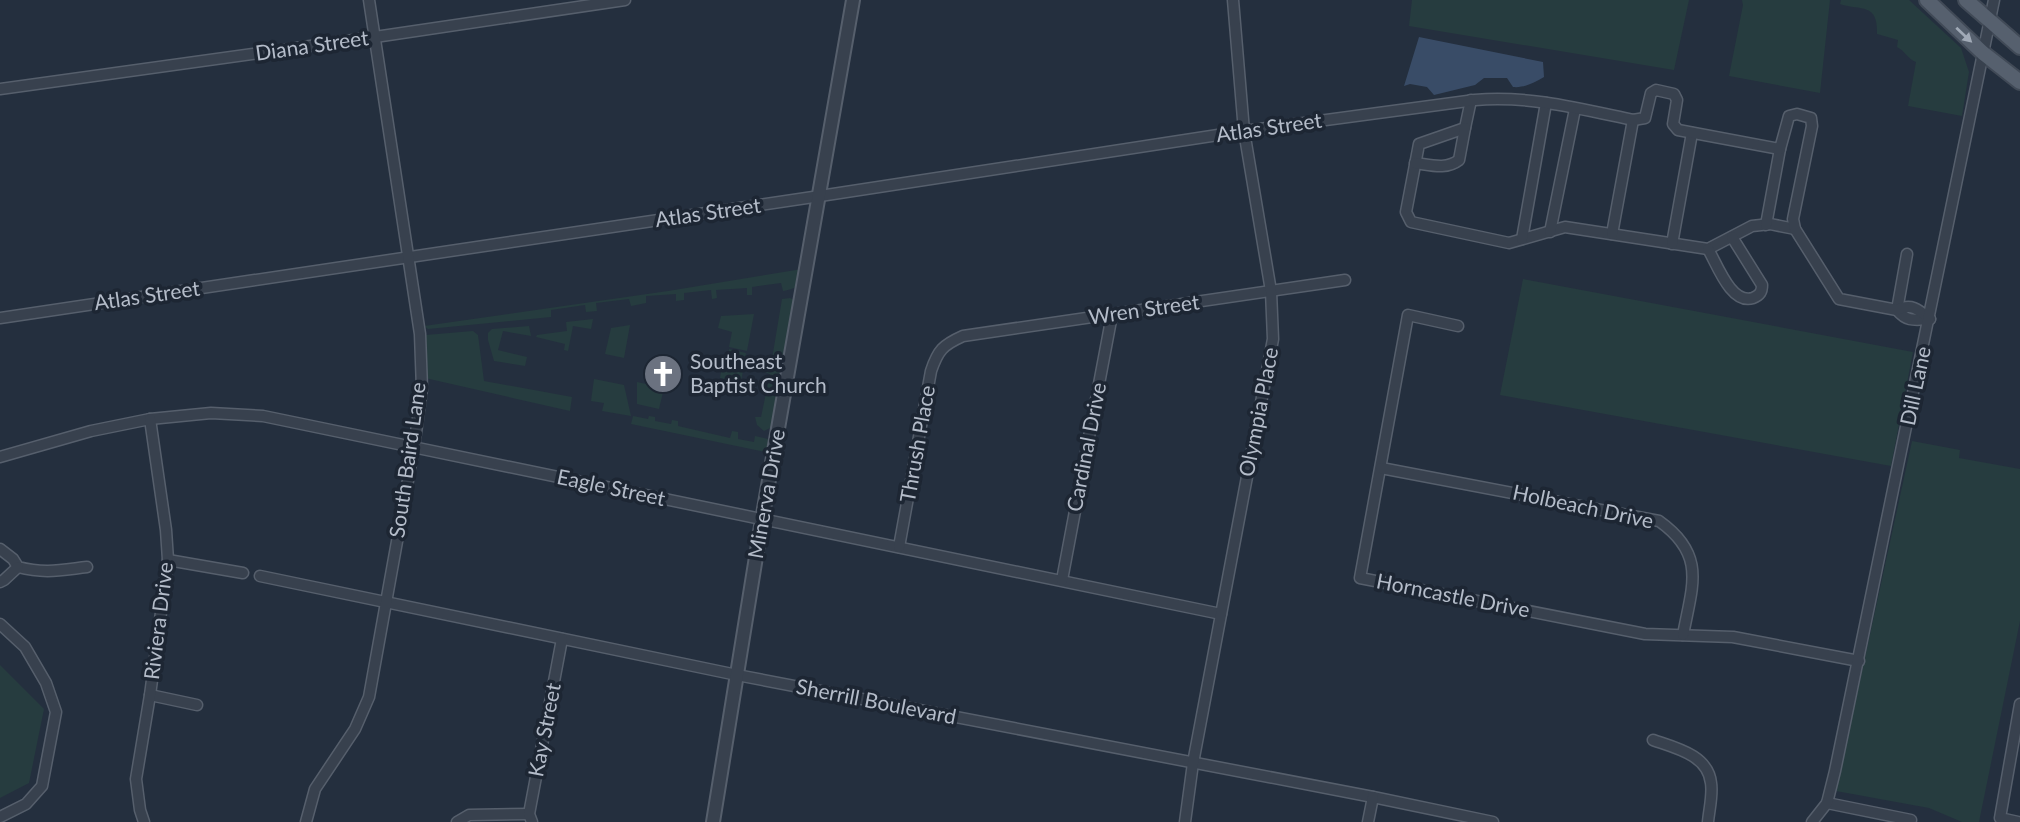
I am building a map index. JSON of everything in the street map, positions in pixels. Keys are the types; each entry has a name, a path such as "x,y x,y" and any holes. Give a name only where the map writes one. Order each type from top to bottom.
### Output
{"main road":[{"path":"1927,0 1983,53 2020,82"},
{"path":"1965,0 2020,47"}],"street":[{"name":"South Baird Lane","path":"306,822 314,789 355,729 369,697 422,389 420,334 369,0"},
{"name":"Diana Street","path":"0,89 625,0"},
{"name":"Minerva Drive","path":"713,822 762,520 853,0"},
{"name":"Olympia Place","path":"1185,822 1193,763 1273,339 1271,291 1244,131 1233,0"},
{"name":"Dill Lane","path":"1827,803 1859,661 1994,0"},
{"path":"1612,234 1633,120 1645,118 1651,93 1656,90 1674,93 1677,100 1673,124 1678,130 1780,149"},
{"name":"Atlas Street","path":"0,318 820,197 1244,131 1471,100 1503,98 1546,103 1633,120"},
{"path":"1415,163 1444,166 1459,160 1471,100"},
{"path":"1522,239 1546,103"},
{"path":"1550,232 1575,109"},
{"path":"1766,225 1789,116 1797,114 1811,118 1812,127 1793,219 1795,229 1839,299 1896,310 1905,306 1917,307 1930,318"},
{"path":"1465,128 1419,144 1406,212 1411,222 1510,243 1565,227 1708,249 1752,226 1795,229"},
{"path":"1672,244 1692,133"},
{"path":"1708,249 1732,292 1741,298 1751,299 1762,291 1762,285 1732,237"},
{"path":"1896,310 1907,254"},
{"name":"Wren Street","path":"945,344 963,336 1345,280"},
{"name":"Cardinal Drive","path":"1062,580 1112,315"},
{"name":"Horncastle Drive","path":"1458,326 1408,315 1360,578 1645,634 1733,637 1859,661"},
{"name":"Thrush Place","path":"900,547 931,371 936,356 945,344"},
{"name":"Eagle Street","path":"0,457 90,431 150,419 211,413 263,416 1221,614"},
{"name":"Riviera Drive","path":"144,822 136,779 168,561 150,419"},
{"name":"Holbeach Drive","path":"1381,468 1659,521 1682,541 1693,570 1683,635"},
{"path":"0,548 18,567 47,572 87,566"},
{"path":"168,561 243,573"},
{"path":"0,582 18,567"},
{"name":"Sherrill Boulevard","path":"260,576 737,675 1493,822"},
{"path":"0,624 25,647 46,683 56,712 41,786 26,804 0,817"},
{"name":"Kay Street","path":"531,818 562,639"},
{"path":"150,695 197,705"},
{"path":"2018,822 2000,818 2020,704"},
{"path":"1653,740 1685,751 1703,764 1712,782 1708,822"},
{"path":"1368,822 1373,797"},
{"path":"1812,822 1827,803 1911,820 1910,822"},
{"path":"457,822 469,815 531,818"}],"green space":[{"path":"1412,0 1689,0 1674,70 1409,26"},
{"path":"1742,0 1830,0 1820,93 1729,76"},
{"path":"1841,0 1909,0 1961,48 1969,72 1962,116 1908,106 1916,62 1897,47 1898,40 1877,34 1877,24 1871,12 1840,4"},
{"path":"802,269 798,285 783,291 781,283 752,287 752,295 747,295 747,288 716,290 717,298 712,299 711,290 684,293 684,300 676,301 676,294 646,296 646,303 631,306 629,299 596,303 597,311 586,312 585,305 551,310 551,317 428,329 424,326 668,291"},
{"path":"1523,279 1913,352 1891,466 1500,395"},
{"path":"782,299 794,300 774,426 764,431 757,425 755,417 761,417 770,374 765,372 767,359 772,359"},
{"path":"754,314 747,351 729,347 732,332 718,328 721,316"},
{"path":"593,319 591,329 573,326 568,351 564,350 565,344 536,337 567,331 566,322"},
{"path":"630,325 624,358 605,354 611,328"},
{"path":"529,326 531,336 503,331 498,350 527,357 525,366 494,361 488,340 488,333 492,329"},
{"path":"473,331 478,335 484,381 572,397 570,411 425,378 426,335"},
{"path":"729,349 746,353 741,382 720,378 723,360 728,360"},
{"path":"594,379 624,385 631,416 602,411 604,403 591,401"},
{"path":"637,382 664,388 659,409 637,404"},
{"path":"633,416 648,419 649,416 655,417 655,421 671,424 672,420 678,421 678,426 730,438 732,431 738,432 738,439 754,442 755,436 768,439 770,453 631,424"},
{"path":"1912,441 1960,450 1959,458 2020,469 2020,621 1979,822 1962,822 1929,808 1836,791"},
{"path":"0,665 44,709 29,783 0,798"}],"water":[{"path":"1419,37 1543,62 1544,77 1529,85 1517,87 1513,87 1507,78 1484,78 1475,85 1434,95 1427,87 1410,84 1404,86"}],"place":[{"name":"Southeast Baptist Church","path":"663,374"}]}
